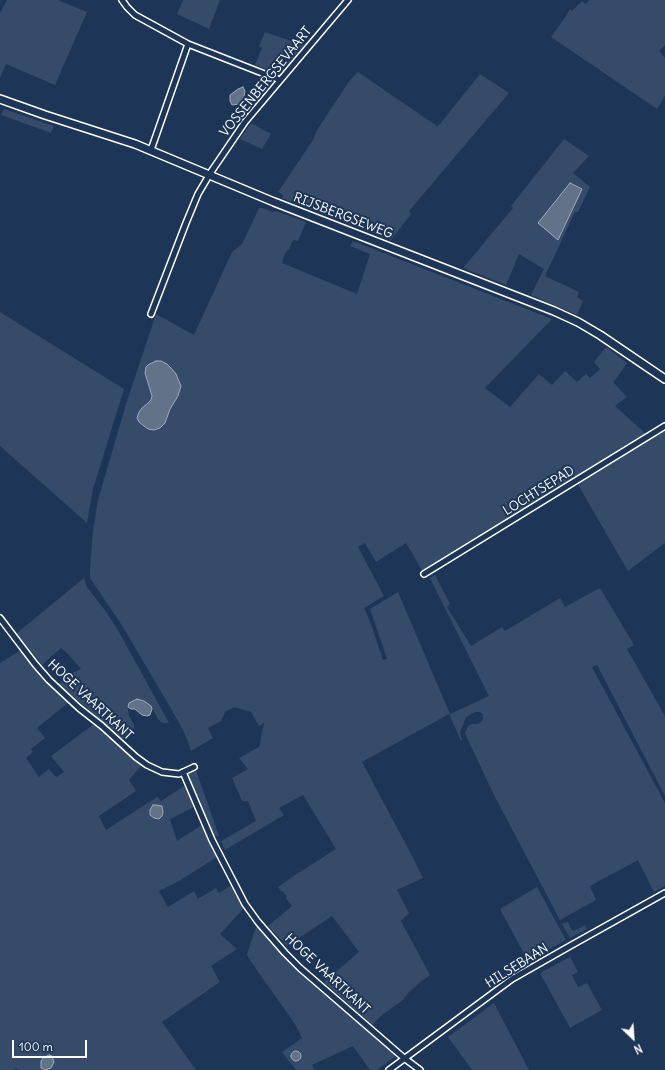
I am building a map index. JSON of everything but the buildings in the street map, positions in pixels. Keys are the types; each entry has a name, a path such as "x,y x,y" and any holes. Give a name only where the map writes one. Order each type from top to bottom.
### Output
{"main road":[{"name":"RIJSBERGSEWEG","path":"1,102 118,138 151,150 274,202 554,311 578,322 600,335 665,380"}],"street":[{"path":"122,0 135,15 188,44 280,80"},
{"name":"VOSSENBERGSEVAART","path":"151,314 186,223 210,174 245,122 348,0"},
{"path":"151,150 188,44"},
{"name":"LOCHTSEPAD","path":"424,574 665,426"},
{"name":"HOGE VAARTKANT","path":"0,618 49,680 136,757 147,765 162,772 179,774 194,767"},
{"name":"HOGE VAARTKANT","path":"183,772 212,840 245,904 258,922 300,968 404,1058 420,1070"},
{"name":"HILSEBAAN","path":"389,1070 512,979 665,894"}],"shaded area":[{"path":"7,0 58,0 87,12 55,85 6,64 0,78 0,13"},
{"path":"183,0 220,0 209,29 177,14"},
{"path":"589,0 665,0 665,45 659,51 665,58 665,96 657,109 551,37 570,9 572,11 582,1 586,4"},
{"path":"265,32 297,43 276,67 271,70 255,65 262,48 259,46"},
{"path":"303,41 305,44 278,76 270,73 279,69"},
{"path":"358,72 437,126 480,74 509,93 409,211 411,214 391,240 282,198 283,195 278,192 313,140 317,130 350,80"},
{"path":"243,87 245,91 244,96 239,104 232,105 230,95"},
{"path":"4,109 54,126 51,133 1,115"},
{"path":"251,123 271,134 262,149 240,139"},
{"path":"564,139 589,156 573,173 590,187 578,212 575,212 545,276 579,292 577,297 583,301 577,315 531,295 544,269 519,254 506,285 463,268 513,208 511,206"},
{"path":"570,183 582,189 558,240 538,223"},
{"path":"259,208 273,212 276,211 306,222 298,241 293,240 289,249 285,253 282,263 357,294 370,254 350,246 353,241 552,319 485,388 510,407 539,374 552,385 565,371 577,382 586,374 590,378 600,369 594,362 606,347 627,363 613,382 627,397 615,406 647,435 423,572 406,543 376,562 365,543 358,547 384,596 364,608 383,660 387,659 370,609 398,592 450,714 489,696 430,578 435,575 450,604 447,607 471,646 502,627 505,631 560,598 565,607 600,588 634,645 627,649 665,716 665,796 597,665 592,667 665,803 665,886 654,892 638,860 590,886 596,900 560,920 494,795 465,733 468,726 481,722 483,719 482,713 475,712 466,717 460,733 461,741 449,714 362,762 423,878 397,890 409,913 401,921 430,975 409,992 403,1000 382,1015 372,1025 324,982 359,952 332,916 287,946 268,926 292,906 286,898 287,896 278,887 336,849 303,795 279,808 284,815 225,850 221,841 256,821 248,801 242,801 232,778 248,769 239,758 259,747 264,723 259,726 251,712 234,707 225,712 221,721 208,728 213,738 191,751 181,726 123,627 90,578 93,531 98,500 127,401 156,314 194,335 232,252 242,244","holes":["145,373 178,381 181,386 178,396 170,409 142,408 151,400 152,396"]},
{"path":"0,312 124,389 93,489 87,523 0,446"},
{"path":"156,361 161,361 171,368 176,374 181,386 178,396 170,409 165,423 160,428 154,430 148,429 139,422 137,418 139,412 151,400 152,396 145,373 146,367"},
{"path":"665,429 665,543 628,571 577,483"},
{"path":"84,578 87,587 107,613 119,632 169,723 162,723 151,706 129,703 129,716 134,728 125,736 125,741 59,684 68,675 81,669 68,654 61,648 42,665 17,633"},
{"path":"21,650 42,676 69,702 37,728 45,738 31,749 33,752 26,758 39,777 49,769 56,777 64,772 51,756 94,724 142,765 129,780 136,791 99,816 106,830 157,797 161,801 186,785 194,807 170,819 177,841 202,825 217,857 179,881 159,891 168,907 194,891 198,899 216,888 219,893 231,885 245,907 220,934 237,949 211,966 220,982 162,1022 196,1070 18,1070 16,1068 13,1070 0,1070 0,663"},
{"path":"137,699 144,701 151,706 152,709 150,715 142,715 135,709 128,707 129,703"},
{"path":"195,767 219,836 214,836 188,775 185,772"},
{"path":"153,805 162,806 163,812 159,819 150,815 150,810"},
{"path":"537,887 566,940 528,961 500,909"},
{"path":"568,922 571,929 574,931 585,925 587,929 570,938 562,924"},
{"path":"257,924 272,942 309,979 396,1056 377,1070 370,1070 353,1046 312,1065 314,1070 296,1070 282,1052 302,1038 295,1024 247,955"},
{"path":"570,957 578,972 572,975 578,987 587,983 602,1010 570,1028 540,973"},
{"path":"494,1003 529,1070 472,1070 448,1037"},
{"path":"294,1051 298,1051 300,1052 300,1060 294,1061 291,1058 291,1054"},
{"path":"49,1055 52,1056 54,1062 51,1068 45,1070 41,1068 41,1061"}]}
